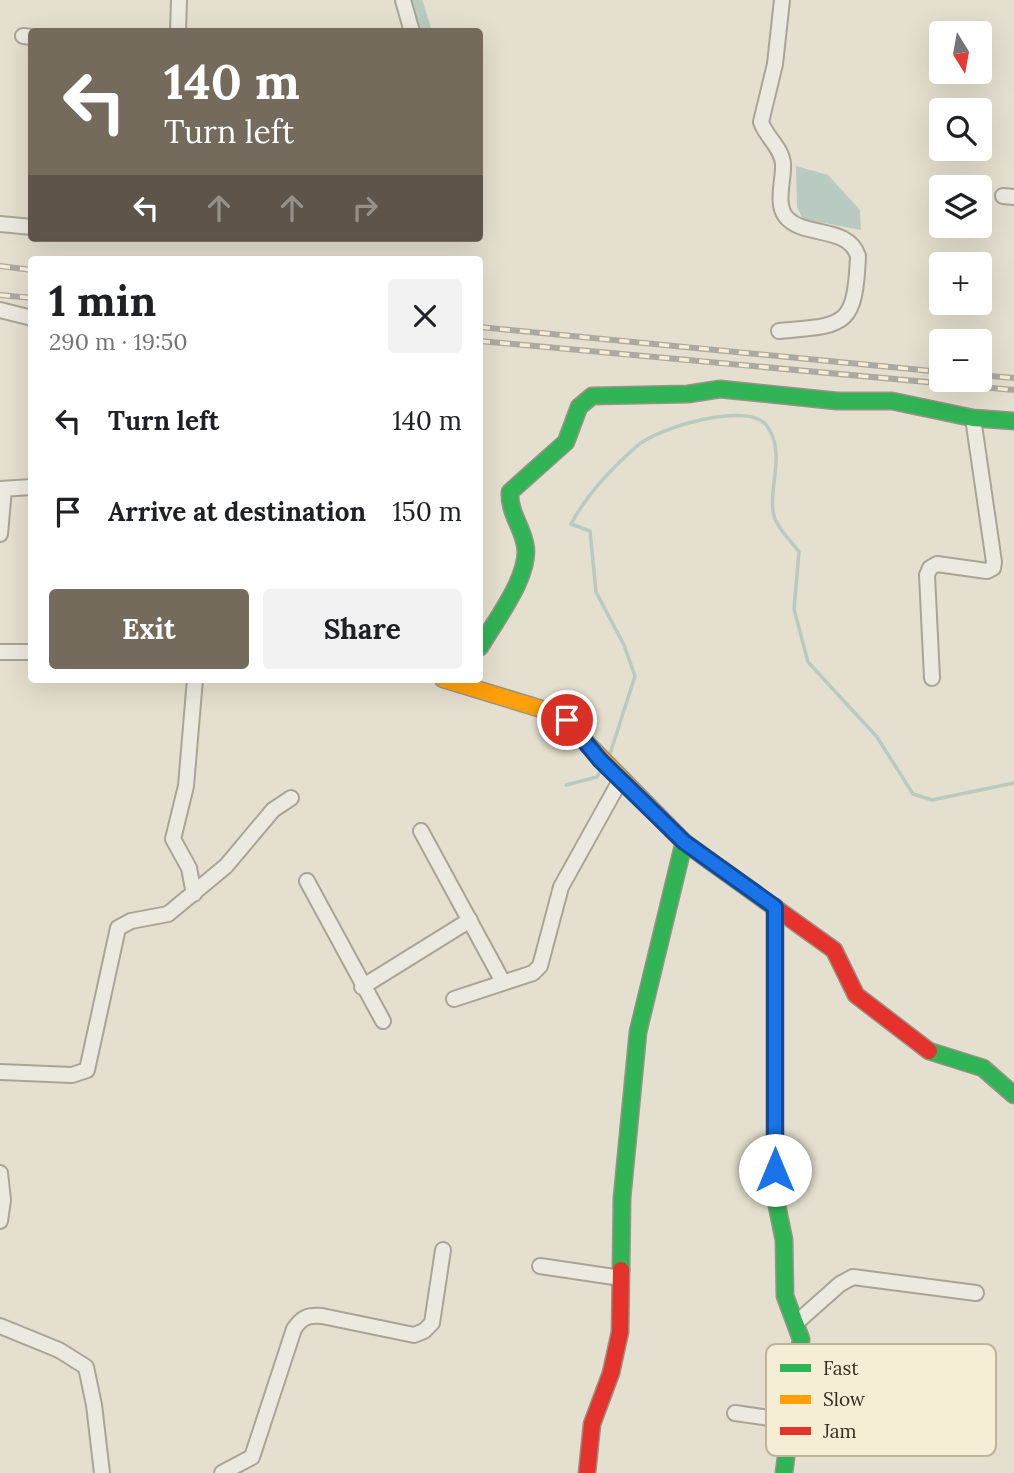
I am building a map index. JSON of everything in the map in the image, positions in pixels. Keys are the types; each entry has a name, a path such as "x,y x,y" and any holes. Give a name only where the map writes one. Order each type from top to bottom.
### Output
{"street":[{"path":"178,28 179,0"},
{"path":"403,0 411,28"},
{"path":"779,331 833,326 842,322 848,313 858,256 849,241 792,222 781,208 783,163 761,121 775,64 782,0"},
{"path":"0,224 28,227"},
{"path":"0,310 28,317"},
{"path":"483,642 520,576 527,555 508,503 510,492 566,442 579,407 592,396 688,394 720,389 837,401 892,401 974,418 1014,421"},
{"path":"932,678 927,575 930,568 937,564 987,571 994,562 974,418"},
{"path":"0,534 2,489 28,487"},
{"path":"0,652 28,652"},
{"path":"194,894 189,868 175,844 173,833 186,786 195,683"},
{"path":"473,683 558,714 600,760 684,842 834,950 844,965 856,995 873,1011 928,1051 984,1068 1014,1095"},
{"path":"454,999 533,973 540,966 561,887 619,778"},
{"path":"0,1072 72,1075 87,1070 118,928 131,921 168,914 226,866 273,810 291,798"},
{"path":"421,831 503,982"},
{"path":"587,1473 592,1424 617,1356 622,1198 634,1055 684,842"},
{"path":"307,881 362,988 383,1021"},
{"path":"775,907 775,1196 784,1240 785,1296 796,1323 800,1344"},
{"path":"362,988 470,920"},
{"path":"0,1221 1,1183"},
{"path":"222,1473 253,1457 294,1329 300,1321 309,1315 414,1335 424,1331 432,1323 443,1250"},
{"path":"540,1266 621,1278"},
{"path":"796,1323 840,1284 853,1277 976,1293"},
{"path":"0,1326 59,1350 86,1367 94,1405 102,1473"},
{"path":"735,1413 766,1418"}],"shaded area":[{"path":"796,166 828,175 860,210 861,230 803,219 797,207"}],"waterway":[{"path":"415,0 424,28"},
{"path":"610,754 635,676 624,645 596,592 590,531 571,524 601,482 628,454 648,439 682,425 723,416 742,416 757,419 767,426 776,448 774,516 781,530 799,552 794,609 808,662 877,737 913,794 932,800 1014,783"},
{"path":"566,785 597,777 601,770"}],"railway":[{"path":"0,266 28,270"},
{"path":"0,295 28,298"},
{"path":"483,327 929,371"},
{"path":"483,341 1014,390"},
{"path":"992,376 1014,378"}],"traffic: fast":[{"path":"483,642 518,583 526,556 523,537 511,506 510,492 566,442 579,407 592,396 688,394 720,389 837,401 892,401 973,418 1014,421"},
{"path":"621,1270 622,1198 638,1032 684,842"},
{"path":"775,907 775,1196 784,1240 785,1296 801,1339 800,1344"},
{"path":"929,1051 983,1068 1014,1095"},
{"path":"784,1473 786,1456"}],"traffic: slow":[{"path":"456,683 558,714 684,842 710,861"}],"traffic: jam":[{"path":"710,861 834,950 856,995 929,1051"},
{"path":"587,1473 592,1424 611,1373 620,1332 621,1270"}],"route":[{"path":"567,720 600,760 684,842 775,907 775,1170"}]}
